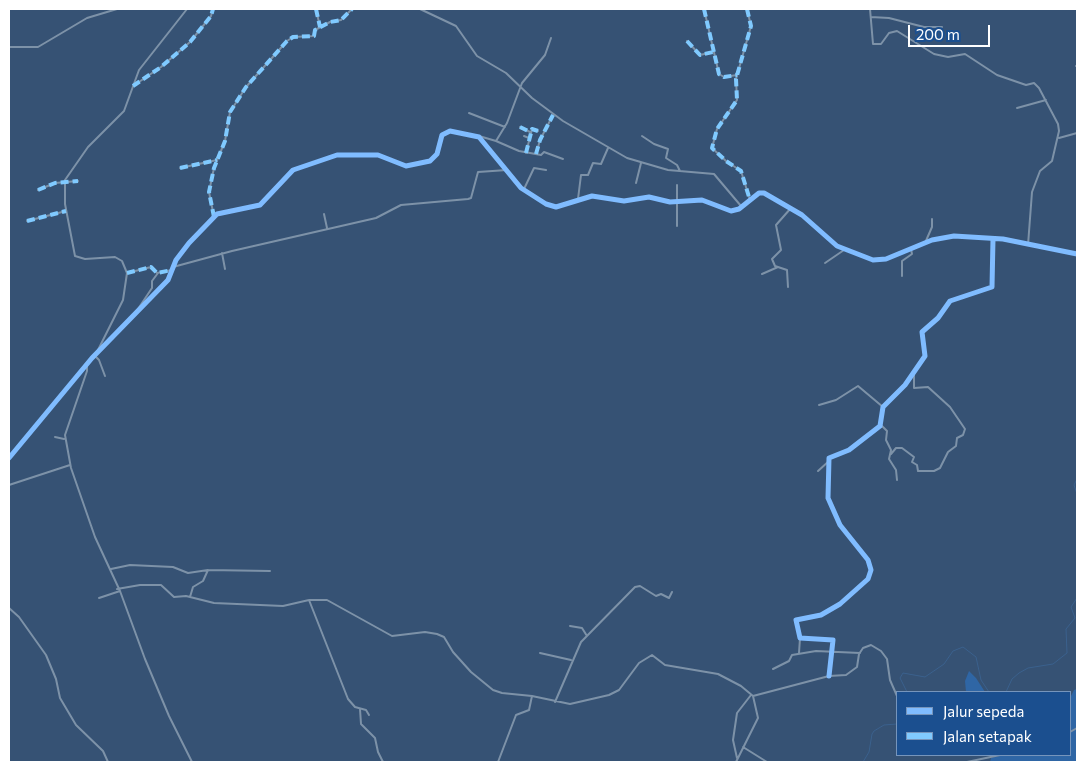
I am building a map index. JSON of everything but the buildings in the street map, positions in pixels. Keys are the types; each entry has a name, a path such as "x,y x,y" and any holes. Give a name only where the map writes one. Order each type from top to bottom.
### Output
{"street":[{"path":"9,47 38,47 87,18 117,9"},
{"path":"95,355 123,300 127,273 122,260 115,257 76,258 66,211 64,183 88,147 124,112 133,86 144,64 187,9"},
{"path":"133,86 161,67 190,42 211,16 213,9"},
{"path":"316,9 320,27"},
{"path":"214,217 209,192 217,160 225,141 230,112 250,81 286,41 293,37 313,37 315,30 341,20 352,9"},
{"path":"420,9 456,26 477,56 506,73 553,115 608,148 641,163 680,172 714,174 742,207"},
{"path":"704,9 719,74 724,77 737,75"},
{"path":"747,9 751,26 737,75 736,104 717,129 712,149 741,170 750,200"},
{"path":"870,9 873,44 881,44 889,33 897,31 940,56 964,54 997,75 1026,85 1034,83 1046,100 1058,124 1059,138 1052,161 1040,171 1033,191 1028,245"},
{"path":"871,17 889,18 924,27 942,27"},
{"path":"496,141 505,127 522,83 545,54 551,38"},
{"path":"688,41 700,55 713,52"},
{"path":"1017,108 1046,100"},
{"path":"469,113 505,127"},
{"path":"536,154 540,140 553,115"},
{"path":"520,127 530,132"},
{"path":"526,153 530,132 533,128 538,131"},
{"path":"9,458 86,364 168,280 172,268 189,243 214,217 229,210 260,205 293,170 334,156 375,155 409,166 430,161 435,157 442,135 452,130 496,141 526,153 541,155 544,152 563,159"},
{"path":"1059,138 1077,133"},
{"path":"474,135 481,139 524,189 556,207 578,199 599,196 628,201 649,196 666,201 699,200 731,211 742,207 759,193 764,193 791,208 844,250 876,260 886,259 925,243 954,236 993,239 1077,254"},
{"path":"524,136 529,138"},
{"path":"642,136 654,144 668,148 666,158 677,164 680,172"},
{"path":"578,199 581,175 588,175 593,163 601,164 608,148"},
{"path":"180,168 217,160"},
{"path":"636,183 641,163"},
{"path":"524,189 534,168 546,170"},
{"path":"136,312 139,304 152,288 152,281 158,273 222,253 376,218 401,205 472,198 475,176 478,172 507,170"},
{"path":"38,190 50,185 78,181"},
{"path":"677,185 677,226"},
{"path":"788,287 786,270 774,265 772,259 781,250 775,226 791,208"},
{"path":"27,221 66,211"},
{"path":"324,214 327,228"},
{"path":"925,243 932,227 932,219"},
{"path":"799,654 800,638 797,619 821,615 840,604 870,575 868,560 840,525 828,498 830,456 849,450 881,425 883,406 914,373 926,353 922,332 938,318 949,302 992,287 993,239"},
{"path":"902,276 902,260 912,254 911,249"},
{"path":"825,263 844,250"},
{"path":"222,253 225,270"},
{"path":"127,273 151,267 158,273"},
{"path":"762,274 778,267"},
{"path":"95,355 100,360 105,376"},
{"path":"86,364 87,371 64,439 70,465 95,537 161,698 192,762"},
{"path":"897,480 896,470 889,459 896,448 902,448 914,456 912,462 917,465 918,471 934,471 940,468 948,452 956,446 957,438 963,435 965,429 950,407 928,388 914,388 914,373"},
{"path":"819,405 836,400 858,386 883,406"},
{"path":"881,425 887,431 886,440 891,454"},
{"path":"56,437 64,439"},
{"path":"818,471 829,461"},
{"path":"9,485 70,465"},
{"path":"110,570 130,565 173,567 188,573 208,570 270,571"},
{"path":"190,597 193,588 203,582 208,570"},
{"path":"99,598 118,590 140,585 161,585 174,597 190,597 214,603 278,606 309,600 331,602 351,615 392,636 425,632 444,637 453,652 471,672 493,690 505,694 532,696 572,704 619,690 639,663 652,655 665,665 718,674 735,682 752,695 758,718 736,762"},
{"path":"555,702 572,660 587,636 635,587 640,586 656,596 662,594 669,598 672,592"},
{"path":"309,600 348,699 360,709 366,710 369,715"},
{"path":"9,608 19,617 46,655 56,679 60,698 76,725 102,751 108,762"},
{"path":"570,626 583,628 587,636"},
{"path":"800,638 831,639 833,642 830,652 829,676"},
{"path":"737,758 733,740 737,713 752,695 829,676 846,675 853,671 858,664 860,653 865,646 871,645 884,655 888,663 890,680 896,694"},
{"path":"773,669 789,661 791,655 816,650 830,652 846,650 860,653"},
{"path":"540,653 572,660"},
{"path":"498,762 516,715 529,710 532,696"},
{"path":"360,709 361,724 375,738 382,762"},
{"path":"743,747 767,762"},
{"path":"967,762 995,756"}],"shaded area":[{"path":"969,671 984,691 966,691 965,681"},
{"path":"1077,689 1077,762 990,762 991,758 1000,756 1071,756 1071,696 1074,690"}],"waterway":[{"path":"1077,479 1074,485 1077,494"},
{"path":"1006,691 1012,679 1019,673 1028,668 1053,664 1067,653 1066,629 1075,618 1071,607 1077,598"},
{"path":"906,691 900,678 903,673 925,677 944,664 953,651 963,647 976,657 981,680 988,691"},
{"path":"863,762 869,752 874,731 884,725 896,724"}],"marked path":[{"path":"133,86 161,67 190,42 211,16 213,9"},
{"path":"316,9 320,27"},
{"path":"214,217 209,192 214,168 225,141 230,112 246,87 287,41 293,37 314,36 315,30 330,22 341,20 352,9"},
{"path":"704,9 719,74 724,77 737,75"},
{"path":"747,9 751,26 736,79 737,100 717,129 712,148 741,171 750,200"},
{"path":"687,41 700,55 713,52"},
{"path":"536,154 540,140 553,115"},
{"path":"520,127 530,132"},
{"path":"526,153 532,129 538,131"},
{"path":"180,168 217,160"},
{"path":"38,190 55,183 78,181"},
{"path":"27,221 66,211"},
{"path":"127,273 151,267 157,273 172,270"}],"cycle path":[{"path":"9,458 92,358 168,280 176,260 189,243 217,214 260,205 293,170 337,155 378,155 406,166 430,161 437,154 442,135 450,131 479,137 521,188 546,204 556,207 592,196 624,201 649,197 670,202 702,200 731,211 739,209 759,193 764,193 802,215 837,246 873,260 886,259 932,240 954,236 1003,239 1077,254"},
{"path":"829,676 833,640 800,638 796,620 821,615 840,604 868,579 871,570 868,560 840,525 828,498 829,458 849,450 880,426 883,407 905,385 925,356 922,332 938,318 950,301 992,287 993,239"}]}
